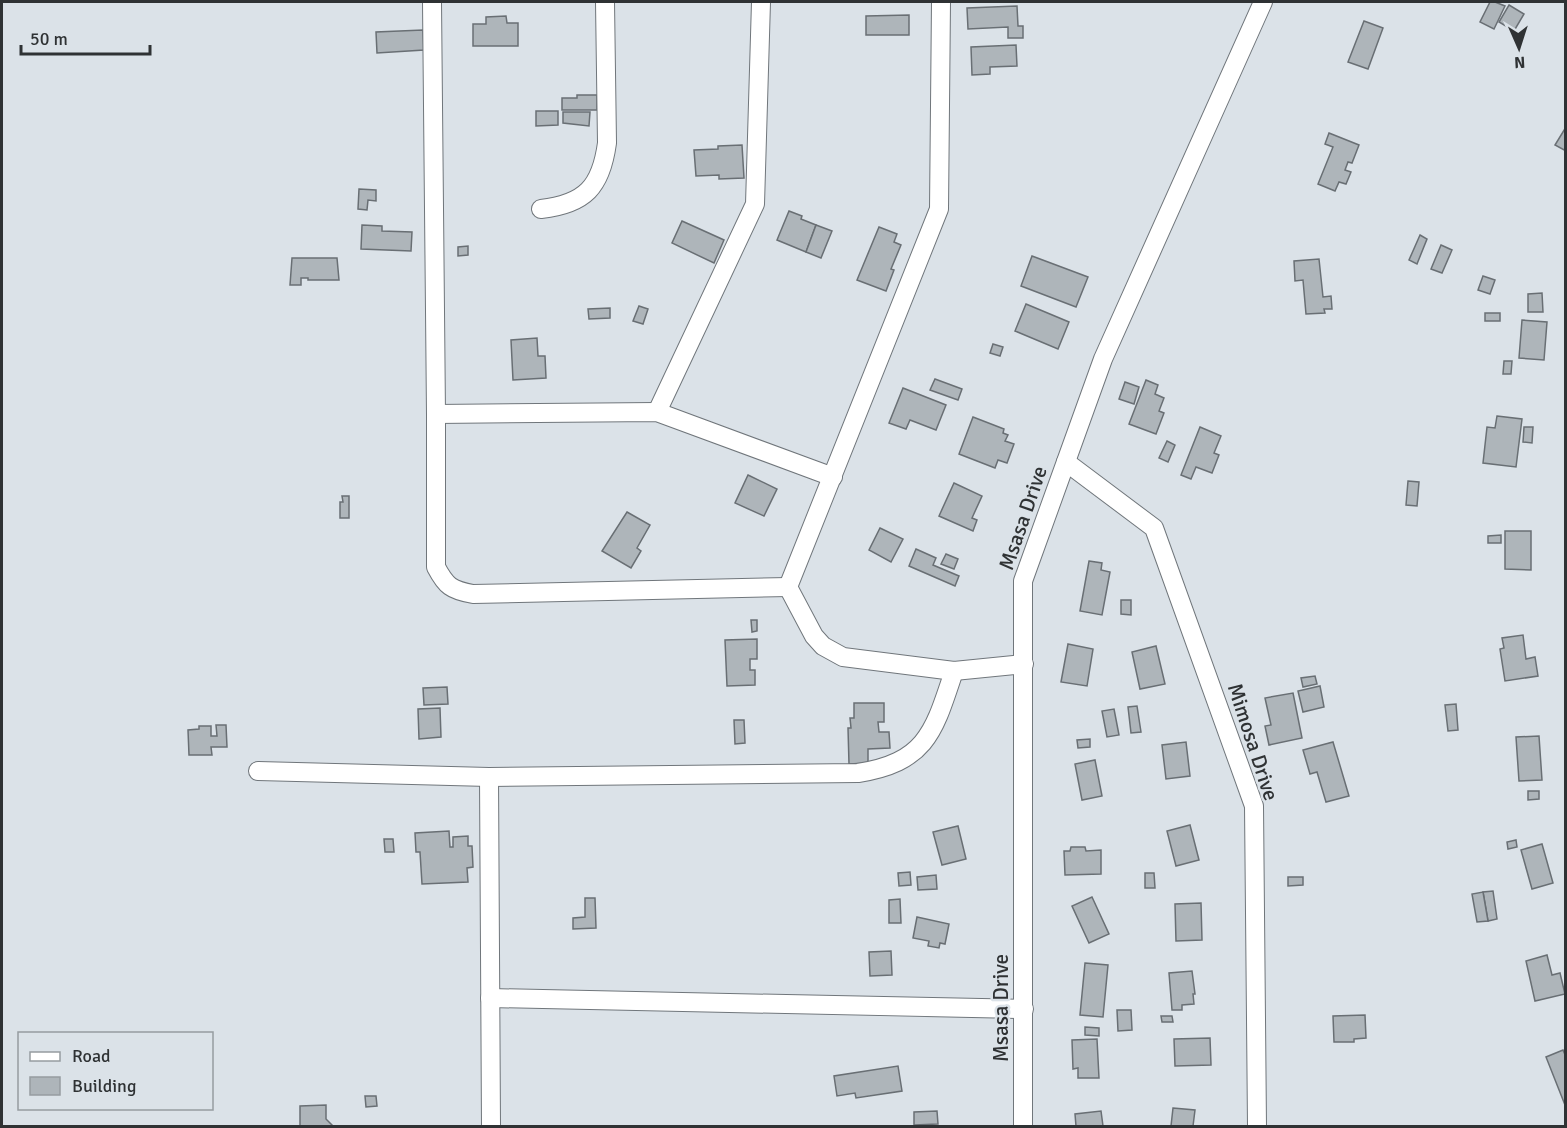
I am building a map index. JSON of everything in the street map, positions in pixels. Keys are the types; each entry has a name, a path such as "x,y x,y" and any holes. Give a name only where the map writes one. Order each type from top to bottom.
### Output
{"street":[{"path":"432,2 436,567 444,582 456,591 473,594 788,587"},
{"path":"540,209 573,203 588,193 605,161 607,143 605,2"},
{"path":"657,412 755,204 761,2"},
{"path":"788,587 939,208 941,2"},
{"name":"Msasa Drive","path":"1023,1126 1023,581 1103,359 1263,2"},
{"path":"436,414 657,412 833,477"},
{"name":"Mimosa Drive","path":"1066,462 1154,528 1254,806 1257,1126"},
{"path":"788,587 814,636 833,653 843,657 954,671 1024,664"},
{"path":"258,771 489,777 858,773 878,770 902,761 922,746 941,711 954,671"},
{"path":"489,777 491,1126"},
{"path":"490,998 1024,1009"}],"building":[{"path":"1490,2 1505,6 1494,29 1480,22"},
{"path":"1509,5 1524,14 1514,31 1499,22"},
{"path":"1017,6 1018,26 1023,26 1023,38 1008,38 1008,27 968,29 967,8"},
{"path":"909,15 909,35 866,35 866,16"},
{"path":"506,16 507,23 518,23 518,46 473,46 473,24 486,24 486,17"},
{"path":"1364,21 1383,28 1368,69 1348,62"},
{"path":"423,30 424,50 377,53 376,32"},
{"path":"1016,45 1017,66 990,67 990,74 972,75 971,47"},
{"path":"577,95 597,95 597,110 562,110 562,98 577,98"},
{"path":"536,111 558,111 558,125 536,126"},
{"path":"563,112 590,112 589,126 563,123"},
{"path":"1566,127 1566,151 1555,145"},
{"path":"1329,133 1359,145 1352,163 1348,162 1345,170 1351,172 1346,184 1339,182 1335,191 1318,184 1333,147 1325,144"},
{"path":"742,145 744,178 719,179 719,175 696,176 694,150"},
{"path":"359,189 376,190 376,201 368,200 367,210 358,209"},
{"path":"789,211 816,225 806,252 777,240"},
{"path":"682,221 724,240 714,263 672,243"},
{"path":"362,225 382,226 382,231 412,232 411,251 361,249"},
{"path":"816,225 832,231 821,258 806,252"},
{"path":"879,227 897,234 894,242 901,245 891,269 894,270 886,291 857,280"},
{"path":"1420,235 1427,239 1417,264 1409,260"},
{"path":"1441,245 1452,250 1442,273 1431,269"},
{"path":"468,246 468,255 458,256 458,247"},
{"path":"1032,256 1088,277 1076,307 1021,286"},
{"path":"292,258 337,258 339,280 301,278 301,285 290,285"},
{"path":"1319,259 1323,297 1331,296 1332,309 1324,309 1325,313 1306,314 1303,280 1295,281 1294,261"},
{"path":"1483,276 1495,280 1490,294 1478,290"},
{"path":"1542,293 1543,312 1528,312 1528,294"},
{"path":"1026,304 1069,322 1058,349 1015,331"},
{"path":"639,306 648,309 643,324 633,321"},
{"path":"610,308 610,318 589,319 588,309"},
{"path":"1485,313 1500,313 1500,321 1485,321"},
{"path":"1522,320 1547,322 1544,360 1519,358"},
{"path":"537,338 538,356 545,356 546,378 513,380 511,340"},
{"path":"993,344 1003,347 1000,356 990,353"},
{"path":"1504,361 1512,361 1511,374 1503,374"},
{"path":"935,379 962,389 958,400 930,390"},
{"path":"1146,380 1158,385 1155,394 1164,398 1159,411 1164,413 1156,434 1129,424"},
{"path":"1125,382 1139,387 1134,404 1119,399"},
{"path":"903,388 946,405 936,430 910,420 906,429 889,423"},
{"path":"1497,416 1522,419 1516,467 1483,463 1487,427 1495,428"},
{"path":"973,417 1004,429 1003,433 1008,435 1005,441 1014,444 1007,463 998,460 995,468 959,454"},
{"path":"1200,427 1221,436 1214,453 1219,455 1212,473 1196,467 1191,479 1181,475"},
{"path":"1524,427 1533,427 1532,443 1523,442"},
{"path":"1167,441 1175,445 1168,462 1159,458"},
{"path":"748,475 777,489 764,516 735,503"},
{"path":"1408,481 1419,482 1417,506 1406,505"},
{"path":"954,483 982,496 972,518 977,520 973,531 939,516"},
{"path":"342,496 349,496 349,518 340,518"},
{"path":"627,512 650,525 637,548 641,551 631,568 602,551"},
{"path":"880,528 903,539 891,562 869,550"},
{"path":"1505,531 1531,531 1531,570 1505,569"},
{"path":"1501,535 1501,543 1488,543 1488,536"},
{"path":"916,549 936,558 933,565 959,576 955,586 909,566"},
{"path":"946,554 958,559 954,569 941,564"},
{"path":"1089,561 1102,563 1101,570 1110,572 1102,615 1080,611"},
{"path":"1121,600 1131,600 1131,615 1121,614"},
{"path":"751,620 757,620 757,631 752,632"},
{"path":"1523,635 1526,659 1535,657 1538,676 1505,681 1500,649 1504,648 1502,638"},
{"path":"757,639 757,659 750,659 750,670 755,670 755,685 727,686 725,640"},
{"path":"1068,644 1093,649 1087,686 1061,682"},
{"path":"1156,646 1165,684 1140,689 1132,652"},
{"path":"1315,676 1317,684 1303,687 1301,678"},
{"path":"1320,686 1324,707 1303,712 1298,691"},
{"path":"447,687 448,704 424,705 423,688"},
{"path":"1293,693 1302,738 1269,745 1265,726 1271,725 1265,698"},
{"path":"854,703 884,703 884,722 878,722 879,732 889,732 890,748 868,749 868,763 849,764 848,728 851,728 850,718 854,718"},
{"path":"1456,704 1458,730 1448,731 1445,705"},
{"path":"1137,706 1141,732 1131,733 1128,707"},
{"path":"440,708 441,737 419,739 418,709"},
{"path":"1114,709 1119,735 1107,737 1102,711"},
{"path":"734,720 744,720 745,743 735,744"},
{"path":"216,725 226,725 227,747 211,747 212,755 189,755 188,730 199,729 199,726 211,726 211,736 217,736"},
{"path":"1539,736 1542,780 1519,781 1516,737"},
{"path":"1090,739 1090,747 1078,748 1077,740"},
{"path":"1186,742 1190,776 1166,779 1162,745"},
{"path":"1333,742 1349,796 1326,802 1317,772 1310,774 1303,750"},
{"path":"1095,760 1102,796 1082,800 1075,764"},
{"path":"1528,791 1539,791 1539,799 1528,800"},
{"path":"1190,825 1199,860 1176,866 1167,831"},
{"path":"958,826 966,859 942,865 933,832"},
{"path":"449,831 450,847 453,847 453,837 468,836 468,846 472,846 473,867 467,868 468,882 422,884 420,852 416,852 415,833"},
{"path":"384,839 393,839 394,852 385,852"},
{"path":"1516,840 1517,847 1508,849 1507,842"},
{"path":"1542,844 1553,883 1532,889 1521,850"},
{"path":"1071,847 1085,847 1086,851 1101,850 1101,874 1065,875 1064,851 1070,851"},
{"path":"910,872 911,885 899,886 898,873"},
{"path":"1145,873 1154,873 1155,888 1145,888"},
{"path":"936,875 937,889 918,890 917,877"},
{"path":"1288,877 1303,877 1303,885 1288,886"},
{"path":"1493,891 1497,919 1488,921 1483,892"},
{"path":"1483,892 1488,921 1477,922 1472,894"},
{"path":"1092,897 1109,934 1089,943 1072,906"},
{"path":"585,898 595,898 596,928 573,929 573,918 585,917"},
{"path":"900,899 901,923 889,923 889,900"},
{"path":"1201,903 1202,940 1176,941 1175,904"},
{"path":"917,917 949,924 945,944 940,943 939,948 928,946 929,941 913,938"},
{"path":"891,951 892,975 870,976 869,952"},
{"path":"1547,955 1552,975 1560,973 1565,994 1535,1001 1526,961"},
{"path":"1085,963 1108,965 1103,1017 1080,1015"},
{"path":"1192,971 1194,1004 1182,1005 1182,1010 1172,1010 1169,973"},
{"path":"1117,1010 1131,1010 1132,1030 1118,1031"},
{"path":"1365,1015 1366,1038 1354,1039 1354,1042 1334,1042 1333,1016"},
{"path":"1161,1016 1172,1016 1173,1022 1162,1022"},
{"path":"1085,1027 1099,1028 1099,1036 1085,1035"},
{"path":"1210,1038 1211,1065 1175,1066 1174,1039"},
{"path":"1097,1039 1099,1078 1078,1078 1078,1068 1073,1069 1072,1040"},
{"path":"1563,1050 1566,1057 1565,1105 1546,1057"},
{"path":"898,1066 902,1091 856,1098 855,1093 837,1096 834,1076"},
{"path":"365,1096 376,1096 377,1106 366,1107"},
{"path":"326,1105 326,1119 333,1126 300,1126 300,1106"},
{"path":"1173,1108 1195,1110 1193,1126 1171,1126"},
{"path":"937,1111 938,1124 914,1125 914,1112"},
{"path":"1101,1111 1103,1126 1076,1126 1075,1114"}]}
